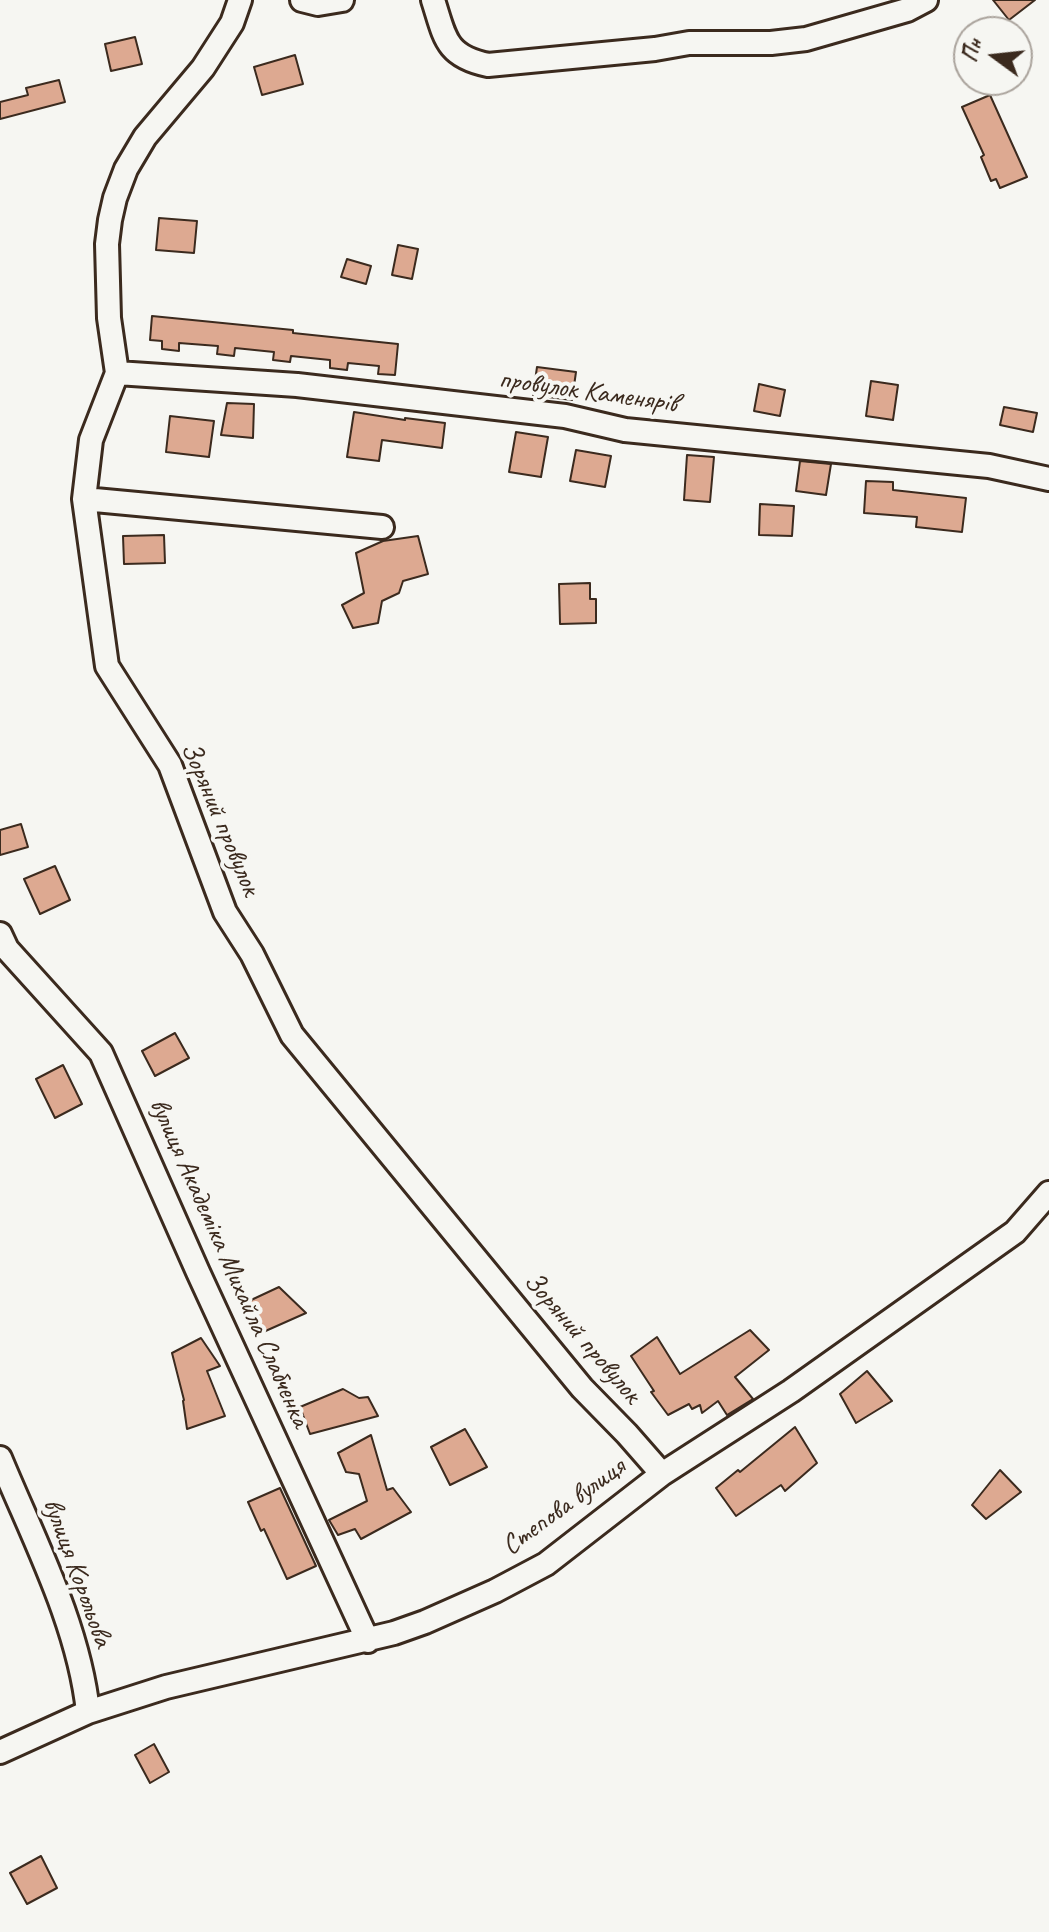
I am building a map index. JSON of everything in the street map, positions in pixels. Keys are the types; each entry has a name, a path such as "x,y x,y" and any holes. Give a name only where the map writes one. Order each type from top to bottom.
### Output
{"street":[{"name":"Зоряний провулок","path":"240,0 232,23 203,68 145,137 126,169 115,198 107,244 109,318 117,373 91,440 84,499 107,666 170,765 225,912 252,954 292,1035 582,1388 662,1474"},
{"path":"302,0 318,4 342,0"},
{"path":"433,0 448,43 471,61 488,65 689,43 771,43 806,39 907,10 926,0"},
{"name":"провулок Каменярів","path":"117,373 297,385 565,416 625,430 989,466 1049,479"},
{"path":"84,499 382,527"},
{"name":"вулиця Академіка Михайла Слабченка","path":"0,934 7,949 101,1053 368,1641"},
{"name":"Степова вулиця","path":"0,1752 88,1712 166,1687 368,1641 425,1622 546,1564 662,1474 791,1391 1015,1232 1049,1193"},
{"name":"вулиця Корольова","path":"0,1458 65,1614 86,1688 88,1712"}],"building":[{"path":"993,0 1035,0 1014,16 1006,16"},
{"path":"135,37 142,64 111,71 105,44"},
{"path":"295,55 303,84 262,95 254,67"},
{"path":"59,80 65,102 0,119 0,102 28,95 26,88"},
{"path":"990,96 1027,177 1000,188 996,179 991,181 981,157 984,155 962,107"},
{"path":"159,218 197,221 194,253 156,250"},
{"path":"398,245 418,249 412,279 392,275"},
{"path":"347,259 371,266 366,284 341,277"},
{"path":"152,316 398,344 395,375 378,374 379,366 348,363 347,370 330,368 330,360 291,356 290,362 273,360 274,352 235,348 234,356 217,354 218,346 179,343 179,351 162,349 162,341 150,340"},
{"path":"537,367 576,372 572,400 533,395"},
{"path":"871,381 898,385 893,420 866,416"},
{"path":"759,384 785,390 780,416 754,411"},
{"path":"227,403 254,404 253,438 221,435"},
{"path":"1004,407 1037,413 1033,432 1000,425"},
{"path":"354,412 445,423 442,448 382,440 379,461 347,457"},
{"path":"170,416 214,421 209,457 166,452"},
{"path":"516,432 548,437 541,477 509,472"},
{"path":"576,450 611,456 605,487 570,481"},
{"path":"687,455 714,457 710,502 684,500"},
{"path":"800,461 831,464 826,495 796,491"},
{"path":"866,481 893,482 893,490 966,498 962,532 916,527 917,517 864,513"},
{"path":"760,504 794,506 792,536 759,535"},
{"path":"164,535 165,563 124,564 123,536"},
{"path":"418,536 428,574 403,581 399,593 382,601 378,623 353,628 342,605 364,593 356,553 383,541"},
{"path":"590,583 590,599 596,599 596,623 560,624 559,584"},
{"path":"21,824 28,847 0,855 0,830"},
{"path":"55,866 70,900 40,914 24,879"},
{"path":"175,1033 189,1058 155,1076 142,1051"},
{"path":"63,1065 82,1104 55,1118 36,1079"},
{"path":"279,1287 306,1313 261,1333 249,1301"},
{"path":"750,1330 769,1350 735,1377 753,1399 727,1415 718,1401 702,1413 700,1405 692,1409 689,1404 668,1415 631,1356 657,1337 680,1374"},
{"path":"201,1338 220,1366 207,1371 225,1416 187,1429 184,1400 172,1353"},
{"path":"867,1371 892,1401 856,1423 840,1394"},
{"path":"343,1389 359,1398 368,1397 378,1416 310,1434 300,1407"},
{"path":"795,1427 817,1463 785,1491 781,1485 736,1516 716,1488"},
{"path":"465,1429 487,1467 450,1485 431,1447"},
{"path":"371,1435 387,1490 393,1488 411,1512 361,1539 355,1529 338,1535 329,1520 367,1501 359,1474 346,1472 338,1453"},
{"path":"1000,1470 1021,1492 986,1519 972,1505"},
{"path":"280,1488 316,1566 287,1579 248,1502"},
{"path":"154,1744 169,1772 150,1783 135,1755"},
{"path":"41,1856 57,1888 27,1904 10,1873"}]}
